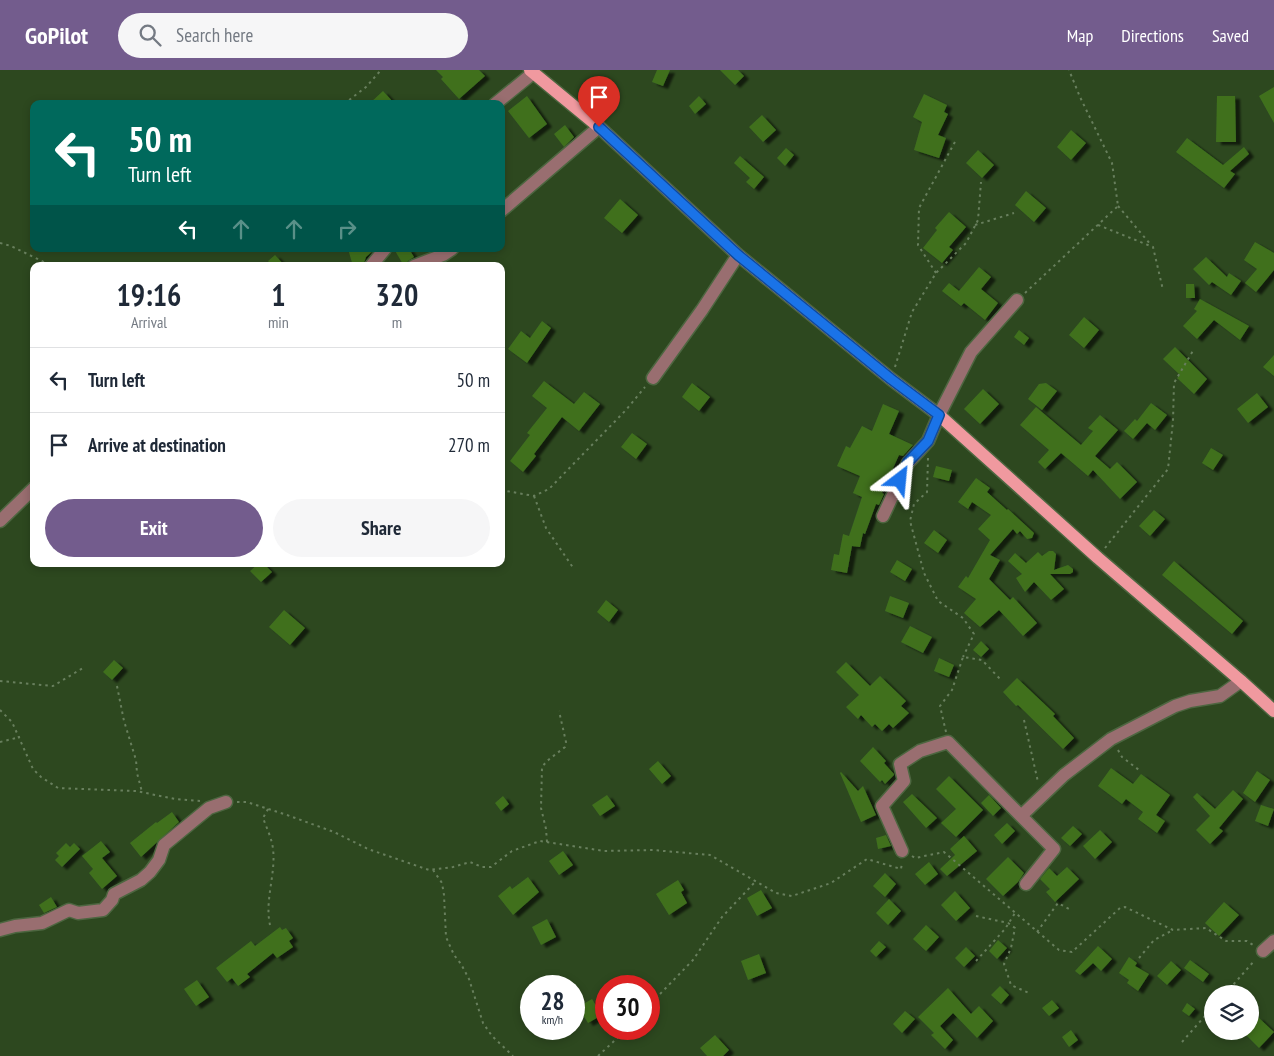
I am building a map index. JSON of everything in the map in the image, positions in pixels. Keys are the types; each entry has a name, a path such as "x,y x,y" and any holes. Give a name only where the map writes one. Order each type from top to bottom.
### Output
{"main road":[{"path":"531,72 599,127 738,255 891,379 939,415 1098,558 1274,711"}],"street":[{"path":"500,100 531,72"},
{"path":"505,208 599,127"},
{"path":"374,262 382,252"},
{"path":"425,262 448,252"},
{"path":"653,378 702,310 738,255"},
{"path":"883,516 908,462 928,441 971,352 1017,300"},
{"path":"0,521 30,492"},
{"path":"1021,816 1064,775 1111,739 1175,706 1190,701 1220,696 1241,681"},
{"path":"902,851 882,806 904,781 900,764 920,751 948,742 1054,849 1026,884"},
{"path":"0,930 42,923 69,910 78,913 103,910 112,900 114,894 141,880 150,872 159,860 164,845 209,808 226,802"},
{"path":"1263,950 1274,941"}],"path":[{"path":"349,100 366,87 381,70"},
{"path":"1069,70 1112,163 1118,206 1153,247 1162,290"},
{"path":"936,273 918,245 919,208 956,140"},
{"path":"891,379 912,312 936,273 966,243 978,220 981,182"},
{"path":"1017,300 1118,206"},
{"path":"975,225 1014,214"},
{"path":"1098,224 1153,247"},
{"path":"0,243 11,246 44,262"},
{"path":"1098,558 1168,469 1173,421 1174,383 1194,349"},
{"path":"505,491 534,496 549,489 626,410 653,378"},
{"path":"928,441 927,492 914,504 910,521 924,573 938,601 963,618 974,634 963,657 952,690 940,706 948,742"},
{"path":"534,496 546,528 574,569"},
{"path":"963,657 982,660 1001,680"},
{"path":"0,681 53,686 83,668"},
{"path":"117,686 124,720 136,760 136,774 142,792"},
{"path":"546,842 546,829 541,808 542,767 565,747 566,742 559,710"},
{"path":"1024,720 1042,797"},
{"path":"0,742 20,737"},
{"path":"1111,739 1122,757 1139,770"},
{"path":"268,809 263,818 272,844 273,863 267,912 270,925"},
{"path":"470,862 482,868 491,867 512,851 540,841 604,851 653,850 710,855 776,893 792,896 831,883 867,859 901,869 902,851 915,858 944,852 1059,950 1072,952 1120,908 1125,906 1173,930"},
{"path":"433,870 442,883 446,937 454,955 469,979 483,1023 492,1036 513,1056"},
{"path":"660,994 693,960 722,917 755,882"},
{"path":"1037,932 1058,902 1071,910"},
{"path":"976,960 1004,929 1015,913"},
{"path":"976,916 1008,923 1015,928 1011,948 1004,964 1011,985 1030,994"},
{"path":"1139,958 1154,940 1173,930 1206,928 1226,941 1246,941 1263,950 1233,985"},
{"path":"1182,1042 1204,1017"},
{"path":"598,1056 615,1040"}],"building":[{"path":"436,70 479,70 485,76 459,99 441,79 443,77"},
{"path":"657,70 670,70 663,86 652,82"},
{"path":"720,70 738,70 744,76 735,85"},
{"path":"1274,87 1274,123 1259,96"},
{"path":"383,91 391,100 373,100"},
{"path":"924,94 947,105 944,112 948,114 938,135 946,138 939,158 914,150 922,122 913,117"},
{"path":"527,96 547,124 529,138 508,111"},
{"path":"699,96 706,104 695,114 689,106"},
{"path":"1217,96 1235,96 1236,142 1216,142"},
{"path":"762,115 776,130 763,142 749,127"},
{"path":"565,125 574,137 564,147 554,134"},
{"path":"1071,130 1086,143 1071,160 1057,147"},
{"path":"1187,138 1223,165 1244,147 1249,154 1230,171 1235,174 1224,188 1176,152"},
{"path":"786,148 794,155 785,166 777,158"},
{"path":"978,150 994,165 982,178 966,163"},
{"path":"740,156 764,177 754,189 746,182 750,178 734,163"},
{"path":"1026,191 1046,208 1034,222 1015,205"},
{"path":"620,199 638,215 622,233 604,218"},
{"path":"949,212 966,227 949,247 953,250 942,263 923,248 937,230 935,228"},
{"path":"1255,242 1274,253 1274,270 1256,292 1245,283 1257,269 1244,260"},
{"path":"349,252 372,252 366,257 364,262 352,262"},
{"path":"396,252 411,252 414,257 408,262 402,262"},
{"path":"275,255 281,262 269,262"},
{"path":"1206,257 1227,277 1229,273 1241,281 1231,295 1212,282 1209,285 1193,269"},
{"path":"979,267 991,277 981,289 998,303 985,320 964,303 961,306 942,291 949,283 959,291"},
{"path":"1186,284 1194,284 1195,298 1186,298"},
{"path":"1200,299 1249,326 1240,340 1214,320 1197,339 1183,326 1197,311 1194,309"},
{"path":"1084,317 1099,330 1084,348 1069,335"},
{"path":"542,321 551,328 527,363 508,349 521,331 530,338"},
{"path":"1019,330 1029,338 1024,345 1014,337"},
{"path":"1175,347 1207,379 1194,394 1177,378 1180,375 1163,359"},
{"path":"1274,355 1274,376 1263,367"},
{"path":"544,381 574,404 584,392 600,404 579,431 562,417 523,472 510,461 530,435 527,433 547,408 532,396"},
{"path":"692,383 710,397 699,411 682,397"},
{"path":"1046,383 1057,391 1042,410 1028,399 1039,384"},
{"path":"983,389 999,404 980,424 964,409"},
{"path":"1257,393 1268,407 1248,423 1237,409"},
{"path":"1151,403 1167,415 1155,430 1147,423 1133,439 1124,431 1135,419 1137,421"},
{"path":"883,404 899,411 889,434 913,445 903,456 899,455 882,493 884,494 879,505 876,504 865,534 863,533 860,547 852,546 847,573 831,570 834,554 839,555 843,534 849,536 862,497 853,493 860,476 837,466 846,446 850,448 862,426 872,431"},
{"path":"1036,407 1081,445 1093,431 1088,428 1100,415 1118,430 1095,456 1110,469 1117,462 1137,482 1120,499 1093,470 1088,476 1061,453 1045,469 1038,462 1049,450 1020,425"},
{"path":"632,433 647,444 636,459 621,447"},
{"path":"1211,448 1223,455 1213,470 1202,463"},
{"path":"936,466 952,470 949,481 933,477"},
{"path":"976,478 990,488 987,492 1034,533 1032,538 1027,539 1020,531 1017,534 1013,529 990,555 1000,560 989,579 1010,600 1013,597 1037,623 1023,636 999,610 980,627 964,613 976,599 958,587 966,576 968,578 990,540 978,529 991,515 972,502 968,509 958,502"},
{"path":"1154,510 1165,519 1150,536 1139,526"},
{"path":"934,530 947,540 938,553 924,543"},
{"path":"1049,551 1053,551 1056,554 1054,570 1068,565 1073,569 1073,572 1070,574 1050,574 1064,589 1051,600 1034,582 1025,592 1016,578 1022,574 1008,561 1015,553 1026,563 1038,552 1042,556"},
{"path":"897,560 912,569 905,581 890,572"},
{"path":"1174,561 1243,621 1232,634 1162,575"},
{"path":"255,567 267,567 272,572 261,582 250,571"},
{"path":"890,596 909,603 903,618 885,611"},
{"path":"606,600 618,610 609,622 597,612"},
{"path":"284,610 305,628 290,645 269,627"},
{"path":"910,626 932,637 923,653 901,642"},
{"path":"981,641 989,649 981,657 973,650"},
{"path":"939,658 954,665 949,677 934,671"},
{"path":"114,660 123,668 112,680 103,672"},
{"path":"846,662 870,686 880,676 906,701 901,706 909,713 893,728 889,724 882,731 875,724 872,727 861,715 858,719 846,707 859,695 836,672"},
{"path":"1017,678 1055,714 1053,716 1074,738 1063,749 1003,692"},
{"path":"873,747 886,761 884,763 894,774 885,784 882,780 880,782 860,761"},
{"path":"658,761 671,776 662,784 649,769"},
{"path":"1111,768 1133,784 1141,774 1170,795 1156,815 1165,821 1157,833 1138,819 1143,812 1126,799 1122,804 1098,786"},
{"path":"1257,771 1270,780 1255,802 1243,793"},
{"path":"841,772 858,791 863,786 876,815 861,822"},
{"path":"949,776 983,810 956,837 941,823 956,809 936,789"},
{"path":"1233,790 1243,799 1219,828 1223,831 1210,844 1196,830 1210,816 1193,797 1197,793 1215,809"},
{"path":"912,794 937,818 926,828 903,802"},
{"path":"607,795 615,806 600,816 592,805"},
{"path":"989,795 1001,808 993,816 981,803"},
{"path":"503,796 509,804 501,811 495,803"},
{"path":"1261,805 1274,809 1268,826 1255,821"},
{"path":"172,812 179,822 141,857 130,843"},
{"path":"1007,823 1015,831 1002,844 994,835"},
{"path":"1073,826 1082,834 1070,846 1061,838"},
{"path":"1100,830 1112,842 1095,859 1083,846"},
{"path":"886,835 891,846 878,849 876,838"},
{"path":"964,836 977,851 947,876 940,869 955,855 950,849"},
{"path":"101,841 110,852 102,858 117,876 102,889 89,873 93,869 82,856"},
{"path":"66,843 70,847 74,843 80,849 62,867 55,860 59,856 56,853"},
{"path":"563,851 573,865 559,875 549,861"},
{"path":"1008,857 1024,873 1018,882 1003,896 986,879"},
{"path":"929,862 938,874 925,885 915,874"},
{"path":"1067,867 1079,879 1055,902 1046,892 1050,889 1040,879 1049,868 1057,876"},
{"path":"885,873 896,884 885,897 873,886"},
{"path":"528,877 539,892 513,915 498,896 510,886 512,889"},
{"path":"678,880 684,890 681,892 687,903 669,915 656,894"},
{"path":"761,890 772,908 757,916 747,898"},
{"path":"955,891 970,908 956,921 941,905"},
{"path":"51,897 57,907 44,913 39,905"},
{"path":"889,899 901,911 888,925 876,913"},
{"path":"1224,902 1239,915 1219,936 1205,923"},
{"path":"547,919 556,937 541,945 532,927"},
{"path":"926,925 939,937 926,951 913,939"},
{"path":"280,927 282,930 286,928 293,938 289,941 293,947 277,958 273,953 247,974 250,977 238,986 232,978 227,982 216,968 251,941 255,946"},
{"path":"998,940 1007,948 997,959 989,951"},
{"path":"879,941 886,947 876,957 870,951"},
{"path":"1098,946 1112,959 1101,971 1093,963 1080,975 1075,971"},
{"path":"966,947 975,956 964,967 955,958"},
{"path":"759,954 766,973 748,980 741,961"},
{"path":"1129,957 1137,963 1135,966 1149,974 1138,991 1127,983 1129,980 1119,973"},
{"path":"1190,960 1209,974 1203,982 1184,968"},
{"path":"1171,961 1181,970 1167,985 1157,976"},
{"path":"197,980 209,997 196,1006 184,989"},
{"path":"1000,986 1009,995 1001,1004 991,995"},
{"path":"948,988 971,1014 979,1006 993,1021 977,1038 953,1013 940,1026 953,1040 945,1049 931,1035 934,1033 918,1017"},
{"path":"592,999 595,1004 595,1019 588,1023 585,1018 585,1003"},
{"path":"1052,1000 1059,1008 1049,1016 1042,1008"},
{"path":"1187,1003 1195,1009 1189,1016 1182,1011"},
{"path":"905,1011 915,1019 902,1033 893,1024"},
{"path":"1259,1018 1274,1032 1259,1048 1251,1040 1259,1040"},
{"path":"1071,1030 1078,1040 1069,1047 1062,1037"},
{"path":"715,1035 729,1050 723,1056 707,1056 700,1048"}],"route":[{"path":"599,127 738,255 891,379 939,415 928,441 908,462 900,480"}]}
